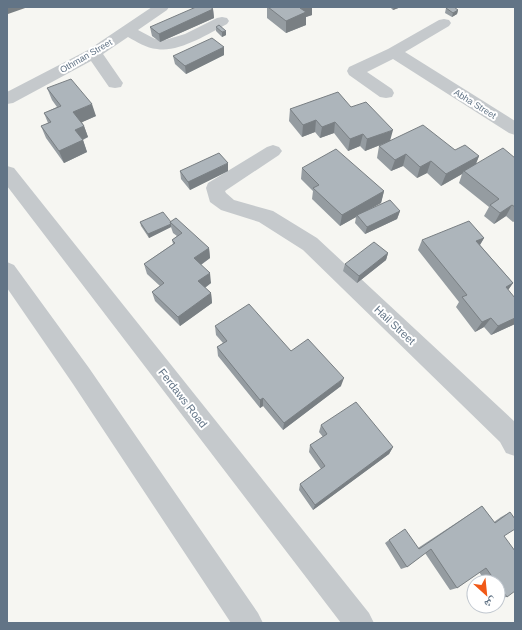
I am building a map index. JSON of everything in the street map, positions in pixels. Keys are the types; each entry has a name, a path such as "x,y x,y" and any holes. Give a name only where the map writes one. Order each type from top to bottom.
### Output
{"street":[{"name":"Othman Street","path":"7,99 94,53 162,7"},
{"path":"127,30 154,43 164,45 175,43 222,21"},
{"path":"386,93 355,71 394,52 444,24"},
{"name":"Abha Street","path":"394,52 435,80 454,90 515,129"},
{"path":"94,53 115,83"},
{"name":"Hail Street","path":"273,150 215,188 217,197 228,205 266,216 310,244 509,432 515,444"},
{"name":"Ferdaws Road","path":"7,173 359,623"},
{"path":"7,271 81,376 248,623"}],"building":[{"path":"196,7 210,7 213,9 159,34 150,27"},
{"path":"268,7 302,7 300,8 306,12 286,21"},
{"path":"454,7 458,10 453,13 446,8"},
{"path":"219,25 226,31 222,32 216,27"},
{"path":"212,38 224,47 185,66 173,56"},
{"path":"71,79 92,104 73,112 84,126 75,130 83,140 59,151 41,126 51,122 44,113 61,106 47,88"},
{"path":"338,92 351,107 366,102 393,130 367,139 363,134 350,139 335,122 322,127 316,120 303,125 290,109"},
{"path":"423,125 455,150 465,145 479,156 446,174 431,161 420,167 406,154 395,160 379,146"},
{"path":"503,148 515,158 515,207 512,205 500,213 490,205 499,199 464,171"},
{"path":"336,149 384,191 342,215 313,188 319,185 302,168"},
{"path":"219,153 228,163 188,182 180,171"},
{"path":"390,200 400,211 367,227 357,215"},
{"path":"163,212 171,224 148,234 140,222"},
{"path":"176,218 209,248 194,258 210,273 198,281 211,293 178,317 152,292 164,283 144,264 175,243 172,240 182,233 170,222"},
{"path":"469,221 484,238 476,241 513,283 506,287 515,298 515,318 498,326 491,318 482,322 462,297 467,295 422,240"},
{"path":"374,242 388,253 359,276 345,264"},
{"path":"249,304 291,351 308,339 344,378 284,423 263,398 260,400 217,347 227,341 215,326"},
{"path":"356,402 393,447 315,505 300,484 325,466 310,445 327,434 321,425"},
{"path":"482,506 495,523 510,512 515,519 515,529 504,536 515,551 515,591 507,597 506,574 490,574 486,568 477,574 466,574 466,582 457,588 431,549 407,567 389,540 405,529 419,549"}]}
